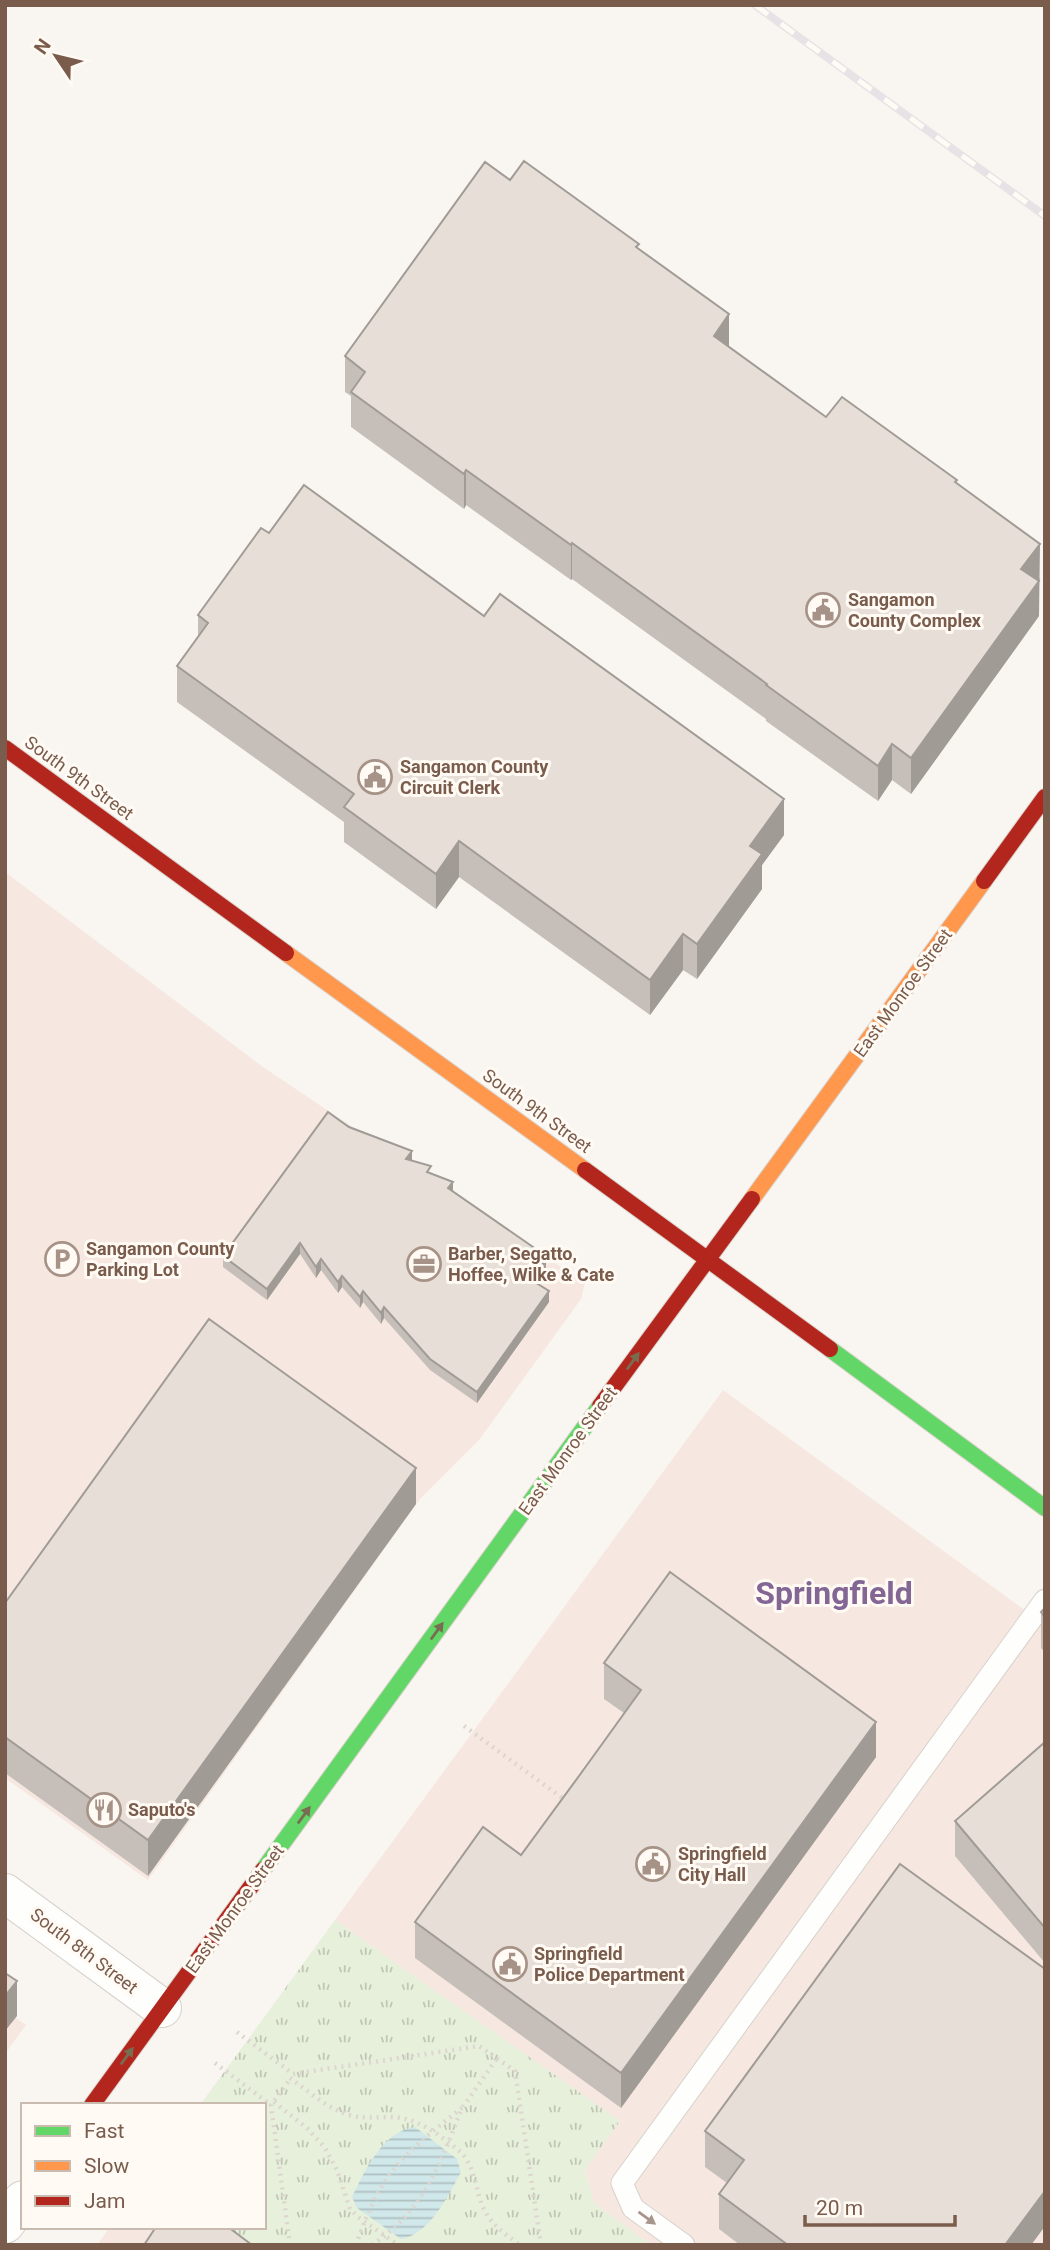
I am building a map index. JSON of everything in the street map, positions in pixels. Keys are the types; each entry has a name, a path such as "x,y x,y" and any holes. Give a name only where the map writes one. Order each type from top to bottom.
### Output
{"street":[{"name":"South 9th Street","path":"5,748 1045,1508"},
{"name":"East Monroe Street","path":"93,2103 1045,797"},
{"name":"South 8th Street","path":"5,1893 162,2008"},
{"path":"5,2224 21,2203"}],"lane":[{"path":"684,2245 633,2208 622,2183 1045,1600"}],"path":[{"path":"464,1726 570,1804"},
{"path":"237,2032 292,2076 348,2115 371,2119 392,2117 410,2120 422,2125 459,2151 472,2167 483,2207 491,2221 520,2245"},
{"path":"290,2245 273,2104 292,2076 479,2046 515,2071 541,2245"},
{"path":"372,2245 384,2237 425,2194 463,2107 497,2058"},
{"path":"215,2063 308,2129 325,2148 337,2170 350,2209 398,2245"},
{"path":"356,2245 363,2223 392,2172 422,2140 463,2107"}],"shaded area":[{"path":"5,872 263,1067 585,1283 581,1299 479,1440 420,1499 148,1880 5,1778"},
{"path":"723,1390 1045,1625 1045,2245 651,2245 594,2203 585,2170 619,2121 335,1920"},
{"path":"5,2010 26,2025 5,2054"},
{"path":"109,2229 200,2229 221,2245 97,2245"}],"green space":[{"path":"335,1920 620,2121 585,2170 594,2203 651,2245 221,2245 200,2229 266,2229 266,2103 201,2103"}],"water":[{"path":"415,2127 457,2159 461,2172 429,2222 421,2230 401,2239 357,2208 352,2197 369,2164 384,2144 403,2130"}],"building":[{"path":"524,161 639,244 636,247 729,314 714,336 826,417 842,397 1040,544 1021,569 1039,581 911,758 892,744 878,766 572,543 571,545 466,470 464,474 351,392 365,372 345,356 485,162 510,180"},
{"path":"304,485 484,616 500,594 784,799 750,846 762,854 697,944 683,934 650,980 459,841 436,874 344,807 354,794 177,666 208,623 198,615 261,528 269,533"},
{"path":"328,1112 349,1127 412,1151 406,1159 431,1166 427,1172 453,1182 448,1188 546,1256 530,1279 549,1291 477,1392 430,1359 384,1307 381,1313 363,1291 360,1297 342,1276 338,1282 321,1259 316,1267 300,1243 267,1289 223,1256"},
{"path":"209,1319 416,1468 148,1840 5,1737 5,1603"},
{"path":"670,1572 876,1722 621,2073 415,1922 483,1827 521,1855 579,1776 641,1690 604,1663"},
{"path":"1045,1742 1045,1928 955,1821"},
{"path":"900,1864 1045,1969 1045,2191 1005,2245 788,2245 719,2194 744,2160 705,2131"},
{"path":"5,1973 17,1981 5,1996"},
{"path":"155,2229 231,2229 252,2245 144,2245"}],"railway":[{"path":"755,5 1045,216"}],"traffic: fast":[{"path":"830,1349 1045,1508"},
{"path":"263,1870 600,1406"}],"traffic: slow":[{"path":"752,1199 984,881"},
{"path":"286,953 585,1170"}],"traffic: jam":[{"path":"5,748 286,953"},
{"path":"984,881 1045,797"},
{"path":"585,1170 830,1349"},
{"path":"600,1406 752,1199"},
{"path":"93,2103 263,1870"}],"place":[{"name":"Sangamon County Complex","path":"823,610"},
{"name":"Sangamon County Circuit Clerk","path":"375,777"},
{"name":"Sangamon County Parking Lot","path":"62,1259"},
{"name":"Barber, Segatto, Hoffee, Wilke & Cate","path":"424,1264"},
{"name":"Saputo's","path":"104,1810"},
{"name":"Springfield City Hall","path":"653,1864"},
{"name":"Springfield Police Department","path":"510,1964"}],"district":[{"name":"Springfield","path":"834,1593"}]}
